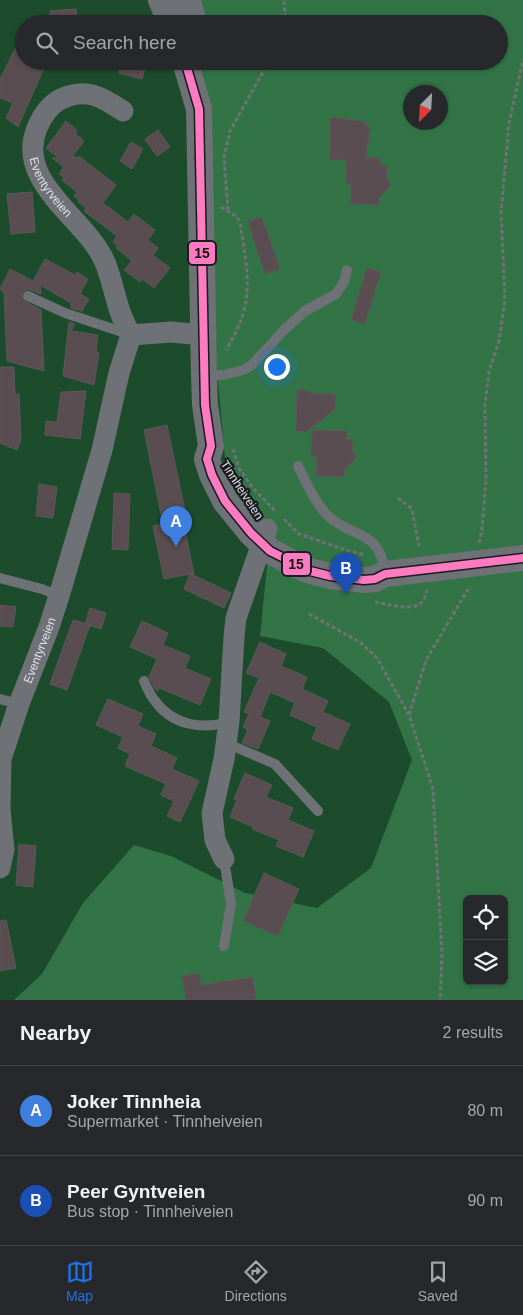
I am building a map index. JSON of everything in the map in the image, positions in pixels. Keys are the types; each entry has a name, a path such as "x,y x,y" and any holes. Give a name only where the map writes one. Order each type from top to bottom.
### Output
{"street":[{"path":"161,0 168,15"},
{"path":"187,0 192,15"},
{"name":"Tinnheiveien","path":"188,70 199,109 203,334 214,375 206,405 221,444 207,459 212,475 225,501 235,514 264,536 270,551 296,565 330,576 364,580 375,579 382,563 421,568 523,558"},
{"path":"199,109 205,70"},
{"name":"Eventyrveien","path":"0,868 4,849 0,810 2,759 9,702 49,627 102,450 119,373 131,335 125,326 117,305 104,261 92,241 52,197 34,163 32,150 34,136 46,111 58,100 74,93 87,93 104,98 124,111"},
{"path":"131,335 171,332 203,334"},
{"path":"224,859 215,840 212,813 229,722 231,664 236,618 264,536"}],"lane":[{"path":"214,375 243,370 252,365 284,330 305,311 336,294 344,282 347,270"},
{"path":"28,296 65,313 131,335"},
{"path":"298,466 304,479 328,515 343,527 363,534 376,546 382,563"},
{"path":"0,578 42,589 59,596"},
{"path":"144,681 158,705 176,719 187,724 208,726 229,722"},
{"path":"226,743 274,764 318,811"},
{"path":"224,859 231,904 224,946"}],"path":[{"path":"284,0 285,15"},
{"path":"478,549 482,530 486,480 485,404 489,371 499,341 505,299 501,212 509,124 523,59"},
{"path":"228,210 224,157 230,132 264,70"},
{"path":"201,204 215,204 228,210 240,222 249,279 243,318 214,375"},
{"path":"221,444 253,488 299,534 366,555 382,563"},
{"path":"372,601 397,606 410,606 419,604 424,599 412,509 398,498"},
{"path":"409,715 426,660 470,588 472,578"},
{"path":"309,614 360,642 378,658 409,715 433,789 442,955 440,1000"}],"green space":[{"path":"0,0 523,0 523,1000 0,1000"},
{"path":"167,0 523,0 523,1000 14,1000 42,974 83,903 134,845 171,856 245,893 317,908 371,868 412,760 389,702 323,648 260,636 268,556 227,480 194,70 508,70 508,15 178,15"}],"building":[{"path":"76,9 77,15 50,15 50,11"},
{"path":"15,49 15,70 43,70 18,127 6,118 13,103 0,98 0,79"},
{"path":"120,70 145,70 142,79 119,73"},
{"path":"330,117 362,121 370,127 366,158 380,158 380,166 387,166 387,179 392,184 379,198 379,205 351,204 351,184 346,184 346,160 330,160"},
{"path":"66,121 77,130 75,133 84,141 72,157 80,157 116,185 103,203 128,222 134,214 155,230 148,240 158,248 153,255 170,268 154,288 142,279 140,282 124,270 132,261 116,248 118,246 113,242 117,236 84,211 86,208 74,196 77,192 62,180 64,177 59,174 64,167 52,158 59,158 46,148"},
{"path":"158,130 170,147 157,156 145,139"},
{"path":"131,142 143,149 132,169 120,161"},
{"path":"32,192 35,232 11,234 7,194"},
{"path":"262,217 280,269 265,274 248,222"},
{"path":"45,259 75,275 77,272 88,279 80,294 89,299 82,311 71,308 71,303 40,285 41,294 28,289 22,293 23,300 41,310 44,371 7,361 4,293 0,289 10,269 33,281"},
{"path":"367,268 381,272 365,324 351,320"},
{"path":"69,322 75,324 71,331 98,335 96,352 99,353 94,385 63,376"},
{"path":"0,367 14,367 15,394 19,394 21,440 17,450 0,443"},
{"path":"297,390 308,390 310,393 336,394 335,409 306,432 296,431"},
{"path":"86,391 80,439 45,435 46,421 57,422 61,392"},
{"path":"167,425 187,520 183,521 194,574 191,574 231,593 224,608 184,589 190,574 164,579 153,526 163,524 144,430"},
{"path":"312,430 347,431 346,439 353,439 352,451 357,456 345,470 344,477 316,476 317,457 311,457"},
{"path":"39,484 57,487 53,518 36,516"},
{"path":"114,493 130,494 128,550 112,549"},
{"path":"0,605 16,607 13,627 0,626"},
{"path":"90,608 106,613 101,629 85,624"},
{"path":"73,620 90,625 67,690 50,684"},
{"path":"142,621 168,633 163,645 190,656 185,668 211,679 200,705 159,688 158,691 155,689 149,677 157,659 130,647"},
{"path":"260,642 286,654 281,666 307,677 302,689 328,701 323,712 350,724 338,750 312,739 317,727 290,715 295,703 270,692 260,717 270,721 258,749 242,743 248,730 243,727 249,714 244,712 259,678 246,673"},
{"path":"108,699 143,714 138,726 156,734 151,746 177,758 172,769 199,781 180,822 167,816 174,801 161,795 166,784 125,766 130,754 118,748 123,737 96,725"},
{"path":"245,773 272,785 266,797 293,808 288,820 314,831 303,857 276,846 279,840 252,829 253,827 230,817 237,800 234,799"},
{"path":"19,844 36,846 33,887 16,885"},
{"path":"264,873 299,889 278,936 243,921"},
{"path":"6,920 16,968 0,971 0,921"},
{"path":"199,973 201,985 253,977 256,1000 186,1000 182,976"}],"transit line":[{"name":"15","path":"188,70 199,109 205,405 211,446 207,459 212,475 225,501 251,533 270,551 310,571 330,576 364,580 375,579 385,574 523,558"}],"place":[{"name":"Joker Tinnheia","path":"176,547"},
{"name":"Peer Gyntveien","path":"346,594"}]}
